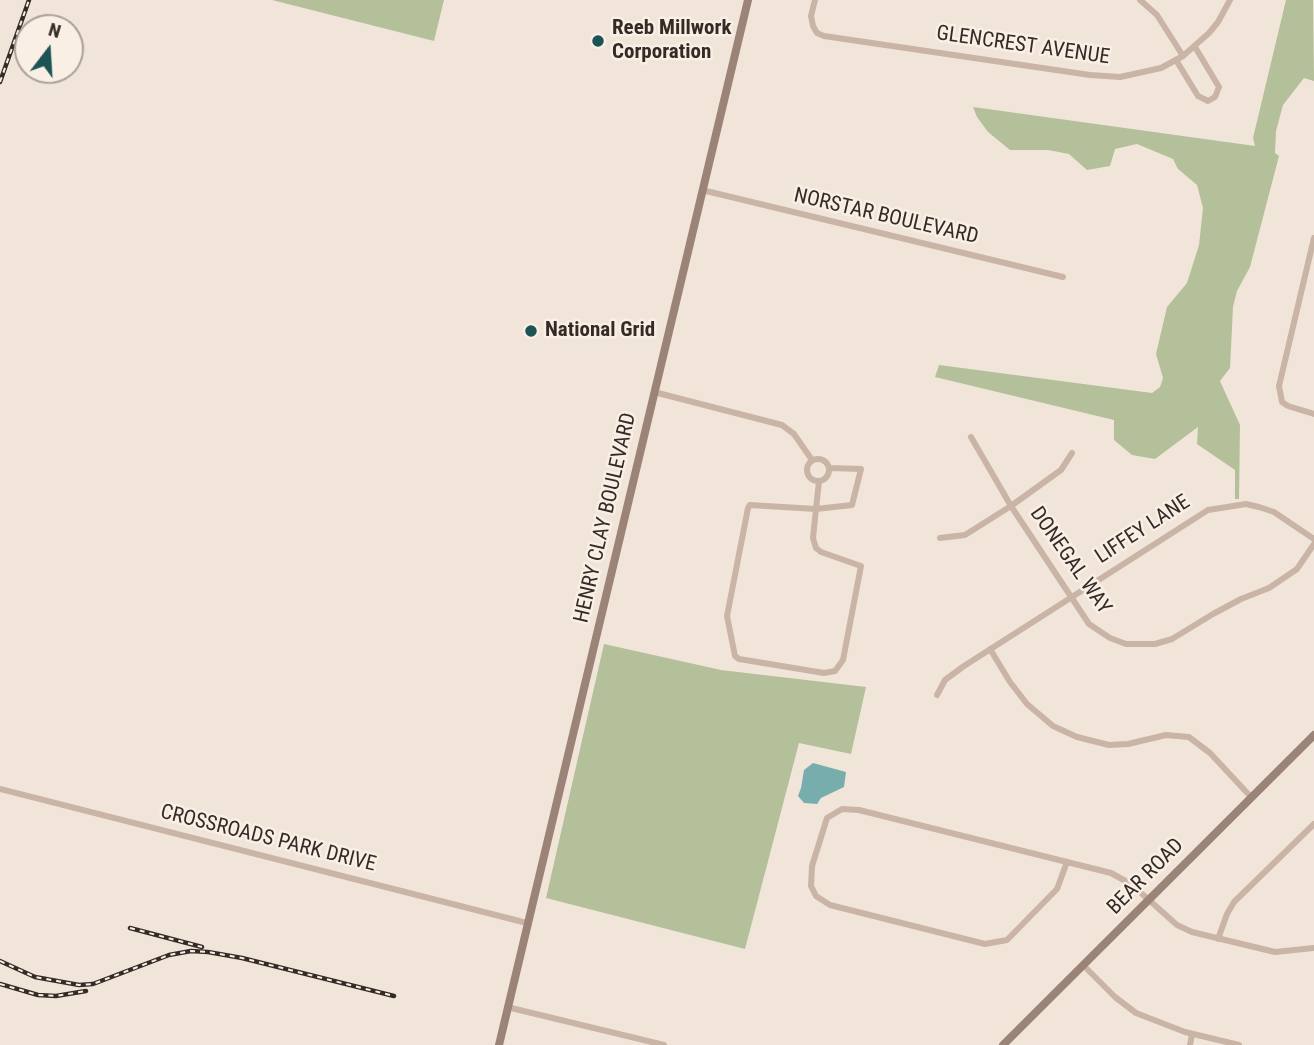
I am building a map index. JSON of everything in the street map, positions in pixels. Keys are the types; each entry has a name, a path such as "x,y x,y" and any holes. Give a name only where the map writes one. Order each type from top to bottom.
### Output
{"main road":[{"name":"HENRY CLAY BOULEVARD","path":"499,1045 748,0"},
{"name":"BEAR ROAD","path":"1003,1045 1314,735"}],"street":[{"name":"GLENCREST AVENUE","path":"815,0 811,16 813,26 817,33 824,36 1120,77 1142,74 1183,56 1218,22 1230,0"},
{"path":"1140,0 1157,15 1183,56"},
{"path":"1176,60 1203,100 1208,101 1218,95 1219,87 1195,47"},
{"name":"NORSTAR BOULEVARD","path":"702,190 1063,277"},
{"path":"1314,238 1279,386 1282,402 1314,414"},
{"path":"654,392 785,427 803,445 812,460"},
{"name":"DONEGAL WAY","path":"971,437 1011,506 1089,624 1110,638 1126,644 1155,644 1172,639 1213,614 1282,581 1297,569 1314,541"},
{"path":"940,538 965,535 1011,506 1061,470 1072,453"},
{"path":"812,460 823,459 830,468"},
{"path":"812,460 808,466 808,475 819,481"},
{"path":"819,481 826,478 830,468"},
{"path":"819,481 816,509 814,538 816,548 861,566 843,660 835,671 824,673 739,659 735,656 727,616 748,508 750,505 816,509 852,505 861,469 830,468"},
{"name":"LIFFEY LANE","path":"937,695 945,680 1201,513 1224,506 1245,504 1274,512 1314,541"},
{"path":"990,649 1027,704 1054,726 1077,737 1109,745 1128,744 1167,735 1189,737 1210,753 1251,797"},
{"name":"CROSSROADS PARK DRIVE","path":"0,789 527,923"},
{"path":"1067,862 1057,889 1007,940 985,944 830,905 816,896 811,886 812,866 827,818 842,809 859,810 1067,862 1111,873 1131,884 1177,925 1192,932 1275,952 1314,948"},
{"path":"1217,939 1234,902 1314,824"},
{"path":"1083,965 1115,997 1136,1013 1192,1034 1239,1045"},
{"path":"507,1007 664,1045"},
{"path":"1190,1045 1192,1034"}],"green space":[{"path":"272,0 444,0 434,41"},
{"path":"1286,0 1313,0 1314,81 1304,78 1283,105 1276,131 1275,153 1279,156 1250,267 1237,291 1233,307 1230,368 1220,381 1240,425 1239,499 1235,499 1235,470 1197,444 1198,427 1155,459 1132,455 1114,440 1114,420 935,377 939,365 1152,393 1160,387 1163,378 1156,354 1167,307 1187,283 1199,245 1203,208 1197,185 1178,169 1173,159 1137,144 1115,149 1110,166 1087,170 1069,154 1048,150 1010,150 988,132 973,107 1255,146 1253,138"},
{"path":"604,644 721,670 866,687 851,754 799,743 745,949 546,898"}],"water":[{"path":"813,763 846,772 844,787 821,798 817,804 804,803 798,796 804,770"}],"railway":[{"path":"0,82 29,0"},
{"path":"130,928 202,947"},
{"path":"0,961 35,977 79,985 93,984 169,955 191,951 208,952 394,996"},
{"path":"0,984 38,995 56,996 86,991"}],"place":[{"name":"Reeb Millwork Corporation","path":"598,41"},
{"name":"National Grid","path":"531,331"}]}
